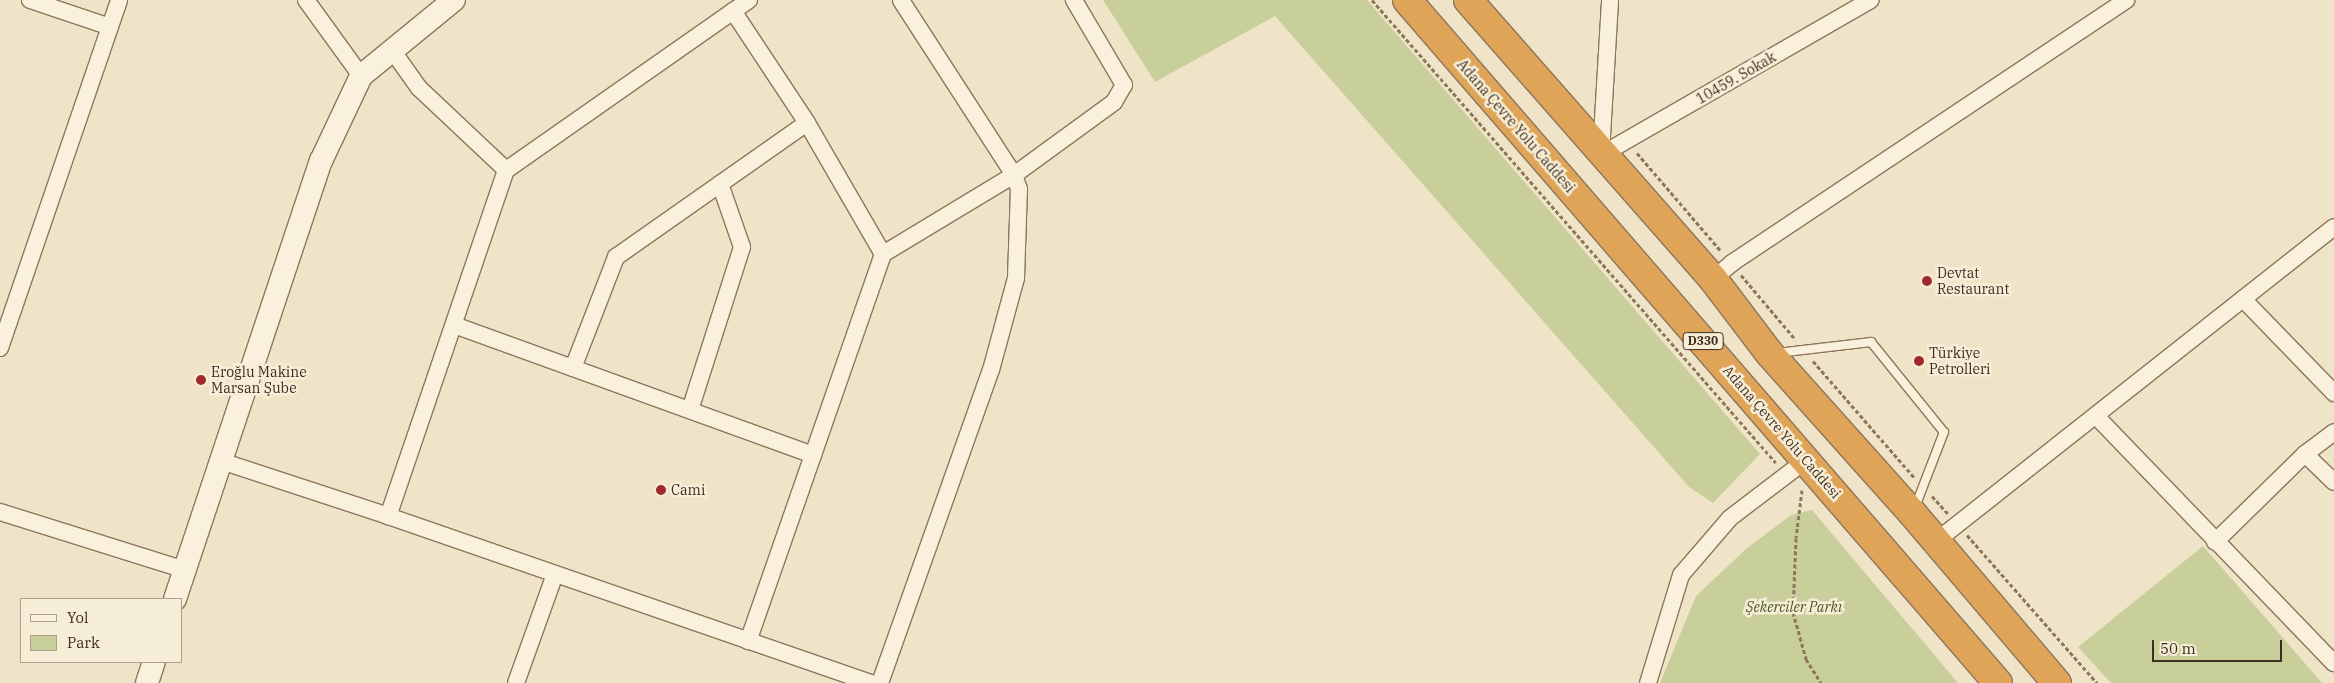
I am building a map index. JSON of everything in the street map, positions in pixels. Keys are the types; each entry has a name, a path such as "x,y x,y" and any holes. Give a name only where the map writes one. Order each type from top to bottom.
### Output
{"highway":[{"name":"Adana Çevre Yolu Caddesi","path":"1407,0 1796,467 1998,683"},
{"path":"1468,0 1601,155 1713,279 1770,354 1913,514 2057,683"}],"street":[{"path":"30,0 110,27"},
{"path":"0,348 119,0"},
{"path":"306,0 362,76"},
{"path":"175,598 321,160 362,76 454,0"},
{"path":"388,516 506,170 749,0"},
{"path":"880,683 991,370 1016,278 1019,189 1014,175 901,0"},
{"path":"748,640 883,254 1014,175 1114,102 1124,86 1074,0"},
{"path":"1601,155 1610,0"},
{"name":"10459. Sokak","path":"1601,155 1871,0"},
{"path":"1713,279 1732,263 2126,0"},
{"path":"733,11 808,123 883,254"},
{"path":"392,50 419,88 506,170"},
{"path":"573,368 616,257 808,123"},
{"path":"690,410 742,247 720,184"},
{"path":"1935,542 2334,227"},
{"path":"2243,299 2334,393"},
{"path":"454,325 813,455"},
{"path":"2096,416 2215,542 2334,663"},
{"path":"2215,542 2305,454 2334,432"},
{"path":"2305,454 2334,482"},
{"path":"221,461 388,516 871,683"},
{"path":"1648,683 1681,575 1730,518 1796,467"},
{"path":"0,512 185,570"},
{"path":"516,683 555,574"},
{"path":"147,683 154,663"}],"lane":[{"path":"1770,354 1871,342 1944,432 1913,514"}],"path":[{"path":"1372,0 1796,467 1802,491 1796,538 1793,612 1806,659 1821,683"},
{"path":"1796,467 1802,491 1808,498"}],"green space":[{"path":"1103,0 1367,0 1760,454 1713,503 1689,487 1275,16 1155,82"},
{"name":"Şekerciler Parkı","path":"1812,510 1958,683 1660,683 1696,596 1746,549 1791,515"},
{"path":"2203,546 2322,683 2111,683 2078,647"}],"place":[{"name":"Devtat Restaurant","path":"1927,281"},
{"name":"Türkiye Petrolleri","path":"1919,361"},
{"name":"Eroğlu Makine Marsan Şube","path":"201,380"},
{"name":"Cami","path":"661,490"}]}
